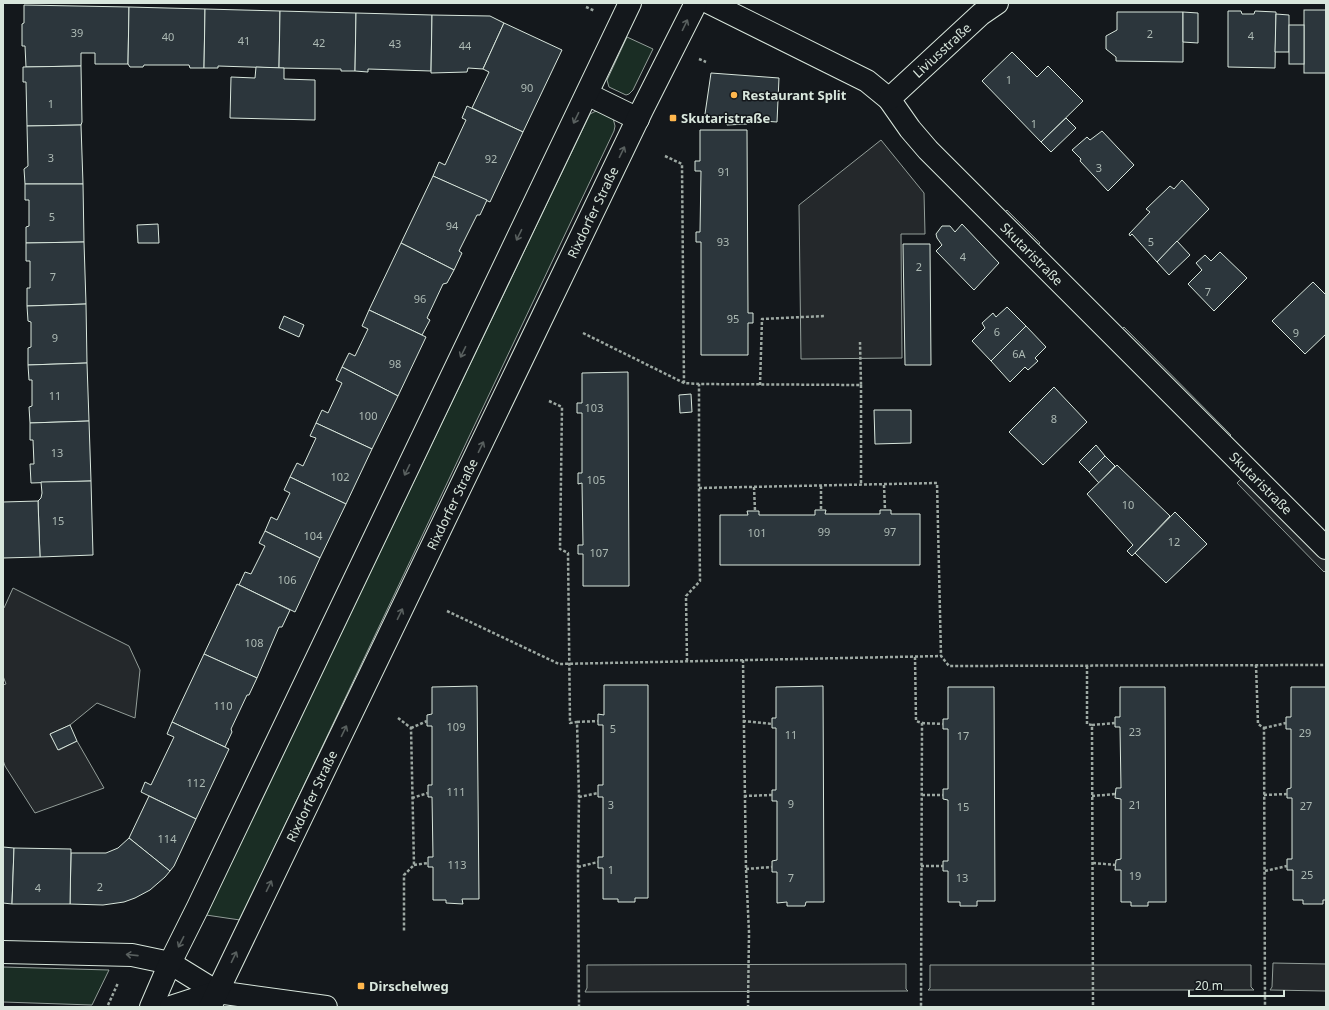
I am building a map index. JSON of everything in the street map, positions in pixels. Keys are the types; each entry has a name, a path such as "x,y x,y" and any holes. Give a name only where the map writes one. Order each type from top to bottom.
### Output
{"street":[{"path":"151,1007 170,963 202,900 630,3"},
{"name":"Rixdorfer Straße","path":"214,1000 638,119 696,3"},
{"name":"Skutaristraße","path":"710,3 867,82 889,100 910,129 928,150 1326,548"},
{"name":"Liviusstraße","path":"889,100 981,14 997,3"},
{"path":"587,94 638,119"},
{"path":"3,952 132,955 170,963 214,1000"},
{"path":"171,1007 214,1000 326,1007"}],"path":[{"path":"665,156 682,164 684,383"},
{"path":"760,385 762,319 824,316"},
{"path":"583,332 684,383 861,385"},
{"path":"860,342 861,485"},
{"path":"687,661 686,596 700,581 698,488 699,384"},
{"path":"549,402 562,407 560,549 568,553 570,723 598,721"},
{"path":"698,488 937,484 941,656 949,666 1326,665"},
{"path":"884,485 885,510"},
{"path":"821,486 821,510"},
{"path":"754,487 755,511"},
{"path":"446,611 558,664 941,656"},
{"path":"915,657 916,721 922,723 943,724"},
{"path":"743,660 744,796 749,932 748,1007"},
{"path":"1256,665 1258,724 1264,728 1286,723"},
{"path":"1087,666 1088,724 1115,723"},
{"path":"398,718 411,728"},
{"path":"411,728 427,721"},
{"path":"743,721 772,724"},
{"path":"577,722 579,797 579,1007"},
{"path":"920,1007 922,723"},
{"path":"1092,725 1093,1007"},
{"path":"411,728 414,865"},
{"path":"1264,728 1265,1007"},
{"path":"412,798 428,793"},
{"path":"579,797 598,794"},
{"path":"1092,796 1116,794"},
{"path":"1264,795 1287,794"},
{"path":"922,795 943,795"},
{"path":"744,796 772,796"},
{"path":"578,867 598,862"},
{"path":"404,931 404,875 414,865 428,863"},
{"path":"1093,863 1116,865"},
{"path":"921,866 943,866"},
{"path":"1265,872 1287,866"},
{"path":"746,869 772,867"},
{"path":"108,1005 121,977"}],"green space":[{"path":"627,37 653,49 633,90 626,95 609,87 607,80"},
{"path":"596,111 603,112 613,118 615,126 614,131 240,920 206,915 588,118 590,114"},
{"path":"3,967 109,970 92,1005 3,1002"}],"shaded area":[{"path":"881,140 924,193 925,234 901,234 902,358 801,359 799,205"},
{"path":"1007,210 1040,243 1034,249 1001,216"},
{"path":"1124,327 1231,435 1224,442 1117,334"},
{"path":"1243,477 1326,560 1326,570 1324,572 1237,483"},
{"path":"13,588 129,646 140,670 135,718 97,703 70,725 50,734 59,750 77,741 104,788 35,813 5,766 3,760 3,685 6,684 3,676 3,608"},
{"path":"1273,963 1326,964 1326,991 1270,990 1272,987"},
{"path":"906,964 906,989 908,991 585,992 587,988 587,965"},
{"path":"930,965 1251,965 1251,987 1254,990 928,990 930,988"}],"building":[{"path":"24,5 129,7 128,64 95,64 95,53 81,53 81,66 26,67 25,46 22,46"},
{"path":"129,7 205,9 204,68 190,68 189,65 144,65 143,67 130,67 128,64"},
{"path":"205,9 280,11 279,68 218,66 218,68 204,68"},
{"path":"1304,10 1326,10 1326,73 1304,73"},
{"path":"280,11 356,13 355,71 341,71 341,69 279,68"},
{"path":"1228,11 1241,11 1242,14 1254,14 1255,11 1276,12 1275,68 1228,67"},
{"path":"1117,12 1183,12 1183,62 1116,61 1116,57 1106,49 1106,36 1117,30"},
{"path":"1183,12 1198,13 1198,43 1183,42"},
{"path":"356,13 432,15 431,71 368,69 368,72 355,71"},
{"path":"1276,14 1289,15 1289,52 1275,52"},
{"path":"432,15 490,16 504,23 483,69 468,68 467,72 431,73"},
{"path":"504,23 562,50 523,132 472,108 489,72 483,69"},
{"path":"1289,25 1304,25 1304,64 1289,64"},
{"path":"1012,52 1037,77 1048,66 1083,101 1041,142 982,81"},
{"path":"81,66 81,125 27,126 26,82 23,82 23,67"},
{"path":"256,67 284,68 284,79 315,80 315,120 230,118 231,77 255,78"},
{"path":"711,73 779,78 777,122 748,120 747,124 727,125 727,118 709,117 708,114 705,114"},
{"path":"467,106 523,132 490,202 433,176 439,162 445,165 466,120 462,118"},
{"path":"1066,118 1076,128 1051,152 1041,142"},
{"path":"81,125 83,184 25,184 24,169 28,166 27,126"},
{"path":"700,130 747,130 748,313 753,313 753,323 748,323 748,355 701,355 701,242 696,242 696,232 700,232 701,171 695,171 695,161 700,161"},
{"path":"1102,131 1134,165 1108,191 1080,161 1081,159 1072,150 1087,137 1090,140"},
{"path":"433,176 487,200 480,215 477,215 459,251 462,253 454,270 401,243"},
{"path":"1182,180 1209,209 1157,262 1132,234 1130,236 1129,234 1150,212 1146,209 1170,186 1174,189"},
{"path":"25,184 83,184 84,242 26,243 26,227 29,226 29,200 25,200"},
{"path":"158,224 159,243 138,243 137,225"},
{"path":"962,224 999,263 974,290 936,251 942,245 936,234 942,226 950,226 955,232"},
{"path":"1177,241 1190,255 1169,275 1157,262"},
{"path":"84,242 86,304 27,306 27,288 30,288 30,261 26,261 26,243"},
{"path":"401,243 454,270 447,283 443,284 427,318 430,320 422,335 369,310"},
{"path":"903,244 930,244 931,365 905,365"},
{"path":"1220,252 1247,278 1214,311 1188,284 1202,270 1196,263 1205,255 1211,261"},
{"path":"1313,282 1326,295 1326,334 1305,354 1272,321"},
{"path":"86,304 87,363 28,365 28,348 31,347 31,322 28,321 27,306"},
{"path":"1007,307 1026,326 991,361 972,341 985,328 982,323 993,313 996,317"},
{"path":"369,310 426,337 398,396 342,367 349,353 355,356 368,329 362,326"},
{"path":"284,316 304,325 299,337 279,328"},
{"path":"1026,326 1046,347 1035,358 1038,361 1028,370 1025,367 1010,382 991,361"},
{"path":"87,363 89,421 30,423 29,407 32,406 32,380 29,380 28,365"},
{"path":"342,367 398,396 372,449 316,423 322,410 328,413 342,383 336,380"},
{"path":"628,372 629,586 583,586 583,554 578,554 578,545 583,545 582,483 578,484 578,473 582,473 582,413 577,413 577,403 582,403 582,373"},
{"path":"1054,387 1087,422 1043,465 1009,432"},
{"path":"691,394 692,412 680,413 679,395"},
{"path":"874,410 911,410 911,443 875,444"},
{"path":"89,421 91,481 31,483 30,464 34,464 33,440 30,440 30,423"},
{"path":"316,423 372,449 346,504 290,477 297,463 303,466 316,438 310,436"},
{"path":"1096,445 1105,456 1089,472 1079,462"},
{"path":"1105,456 1115,466 1099,483 1089,472"},
{"path":"1117,465 1170,516 1132,556 1127,551 1133,545 1087,494"},
{"path":"290,477 346,504 320,558 265,531 271,517 277,520 290,493 284,490"},
{"path":"91,481 93,555 40,557 38,501 41,498 42,493 41,482"},
{"path":"38,501 40,557 3,558 3,502"},
{"path":"815,510 826,510 825,514 880,514 880,510 891,510 891,514 920,514 920,565 720,565 720,515 748,515 747,511 759,511 759,515 815,515"},
{"path":"1175,512 1207,544 1166,583 1135,553"},
{"path":"265,531 320,558 295,612 239,585 245,572 251,574 265,546 259,543"},
{"path":"237,584 290,610 282,627 279,627 257,678 204,654"},
{"path":"204,654 257,678 231,729 232,732 225,747 172,722"},
{"path":"604,685 648,685 648,898 635,898 635,902 618,902 618,899 603,899 603,868 598,868 598,857 603,857 603,797 598,797 598,785 603,785 603,725 598,725 598,714 604,715"},
{"path":"477,686 479,899 462,899 463,904 446,903 446,900 433,900 433,867 428,867 428,857 433,857 432,797 428,797 428,785 432,785 432,726 427,726 427,715 432,714 432,687"},
{"path":"823,686 824,902 806,902 805,906 787,906 787,902 777,903 777,872 772,872 772,861 777,860 777,801 772,801 772,790 776,790 776,728 772,728 772,718 776,718 776,687"},
{"path":"948,687 994,687 995,901 977,901 977,906 960,906 960,902 948,902 948,871 943,871 943,861 948,861 948,800 943,799 943,789 948,789 948,729 943,729 943,719 948,719"},
{"path":"1120,687 1165,687 1166,902 1148,902 1148,906 1131,906 1131,902 1121,902 1121,870 1115,870 1116,860 1121,859 1121,799 1115,798 1116,788 1121,788 1120,727 1115,727 1115,717 1120,717"},
{"path":"1291,687 1326,687 1326,900 1323,900 1323,904 1303,904 1303,900 1293,900 1293,870 1287,870 1287,859 1292,859 1292,798 1287,798 1287,789 1291,788 1291,729 1286,729 1286,717 1291,717"},
{"path":"172,722 229,749 196,819 141,792 145,782 151,785 174,737 167,734"},
{"path":"70,725 77,741 58,750 50,734"},
{"path":"149,796 196,819 174,866 170,871 129,838"},
{"path":"129,838 170,871 165,877 150,890 124,902 103,905 70,904 71,853 106,853 118,848"},
{"path":"3,847 14,848 12,904 3,903"},
{"path":"14,848 71,849 70,904 12,904"}],"place":[{"name":"Restaurant Split","path":"734,95"},
{"name":"Skutaristraße","path":"673,118"},
{"name":"Dirschelweg","path":"361,986"}]}
